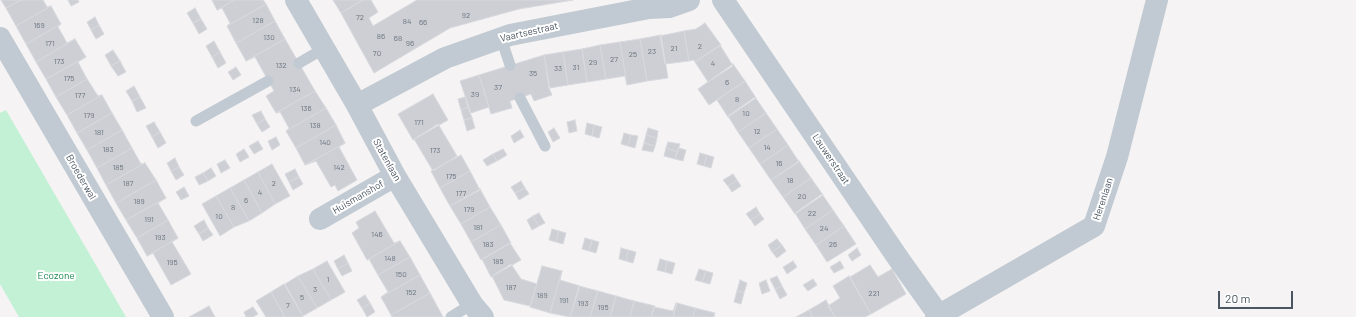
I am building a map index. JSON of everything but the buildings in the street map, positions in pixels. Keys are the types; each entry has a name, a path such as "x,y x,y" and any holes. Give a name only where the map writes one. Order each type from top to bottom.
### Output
{"street":[{"name":"Statenlaan","path":"296,0 358,106 395,176 478,311"},
{"name":"Vaartsestraat","path":"358,106 445,58 501,38 646,4 669,7 689,0"},
{"name":"Lauwerstraat","path":"723,0 938,316"},
{"name":"Herenlaan","path":"938,316 1094,226 1117,157 1157,0"},
{"name":"Broederwal","path":"0,38 163,317"},
{"name":"Huismanshof","path":"320,218 395,176"}],"lane":[{"path":"501,38 510,66"},
{"path":"299,63 325,48"},
{"path":"196,122 268,81"},
{"path":"520,98 545,146"},
{"path":"451,317 478,311"}],"green space":[{"name":"Ecozone","path":"6,110 126,317 19,317 0,284 0,113"}]}
